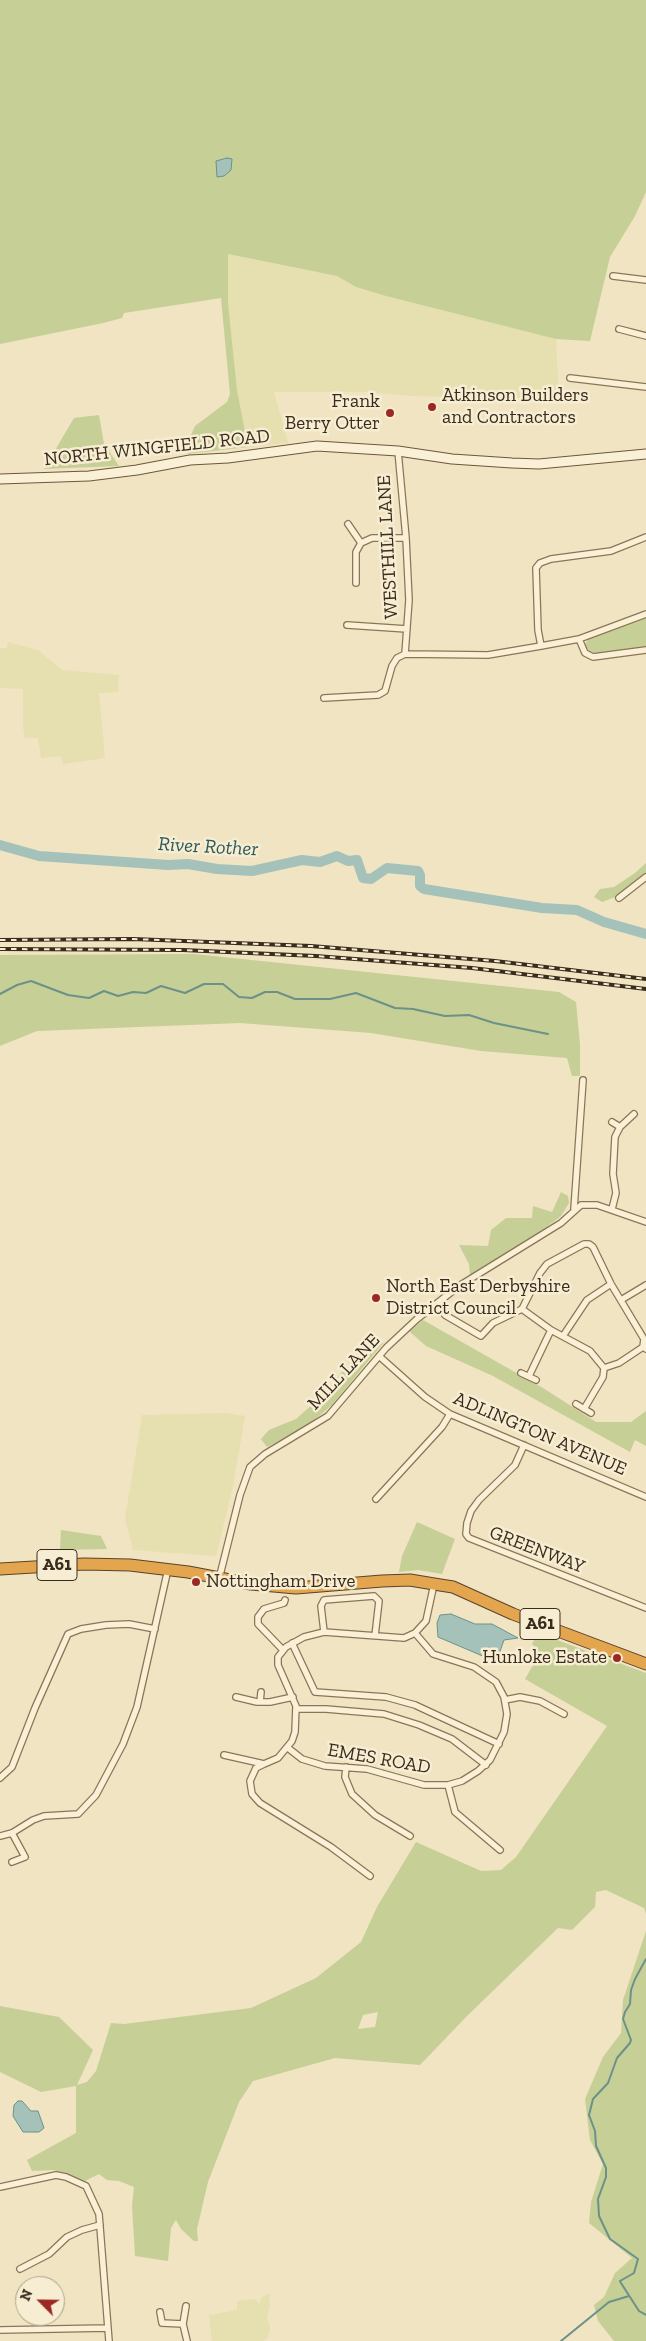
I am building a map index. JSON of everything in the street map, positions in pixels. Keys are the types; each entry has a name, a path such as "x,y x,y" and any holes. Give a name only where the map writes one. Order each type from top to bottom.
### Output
{"highway":[{"name":"A61","path":"0,1569 84,1564 130,1565 168,1569 270,1587 296,1588 410,1580 452,1587 514,1614 646,1664"}],"main road":[{"name":"NORTH WINGFIELD ROAD","path":"0,479 89,476 137,470 190,460 228,458 317,446 398,451 452,459 539,464 646,454"}],"street":[{"path":"613,276 646,280"},
{"path":"619,329 646,336"},
{"path":"570,378 646,387"},
{"name":"WESTHILL LANE","path":"398,451 406,538 409,600 405,654"},
{"path":"348,524 361,542"},
{"path":"541,646 538,630 536,568 540,563 551,559 611,551 646,536"},
{"path":"356,583 356,552 361,542 372,538 406,538"},
{"path":"324,698 378,695 385,691 392,666 397,658 405,654 488,655 579,639 646,614"},
{"path":"347,625 407,629"},
{"path":"579,639 585,653 593,657 646,650"},
{"path":"619,898 646,877"},
{"path":"583,1080 574,1210 588,1204 612,1209 646,1222"},
{"path":"612,1209 616,1193 613,1154 615,1136 620,1127 634,1114"},
{"path":"612,1122 620,1127"},
{"name":"MILL LANE","path":"219,1578 240,1495 250,1467 266,1454 328,1416 379,1356 436,1304 459,1286 561,1223 574,1210"},
{"path":"436,1304 445,1315 481,1336 493,1323 522,1309 543,1268 584,1244 592,1245 611,1284 644,1339 645,1348 619,1363 604,1368"},
{"path":"563,1336 587,1300 611,1284"},
{"path":"621,1300 646,1286"},
{"path":"522,1309 551,1330 590,1351 604,1368 603,1377 584,1409"},
{"path":"529,1376 551,1330"},
{"name":"ADLINGTON AVENUE","path":"379,1356 425,1397 450,1414 646,1497"},
{"path":"521,1372 536,1380"},
{"path":"576,1404 592,1413"},
{"path":"376,1499 442,1428 450,1414"},
{"name":"GREENWAY","path":"524,1445 515,1465 479,1500 471,1511 466,1534 469,1538 646,1608"},
{"path":"0,1836 12,1833 33,1820 44,1816 78,1814 96,1795 123,1744 137,1707 168,1569"},
{"path":"370,1876 332,1848 260,1803 252,1794 250,1781 256,1768 278,1758 288,1748 296,1732 296,1709 293,1697 278,1665 278,1657 283,1650 304,1638 324,1632 404,1638 415,1632 426,1621 434,1584"},
{"path":"324,1632 320,1606 324,1600 374,1596 379,1601 376,1636"},
{"path":"283,1650 258,1624 258,1617 264,1609 284,1603 285,1600"},
{"path":"0,1778 12,1767 35,1708 68,1634 81,1628 106,1625 129,1624 155,1629"},
{"path":"415,1632 433,1654 474,1667 490,1677 496,1682 505,1700 520,1697 540,1700 564,1714"},
{"path":"292,1644 315,1692 386,1697 450,1720 499,1744"},
{"path":"260,1702 261,1692"},
{"path":"236,1697 260,1702 293,1697"},
{"name":"EMES ROAD","path":"288,1748 302,1758 325,1766 367,1769 424,1785 448,1785 462,1780 486,1765 490,1760 504,1732 507,1714 505,1700"},
{"path":"296,1709 326,1709 384,1714 419,1725 452,1739 486,1765"},
{"path":"224,1754 264,1764"},
{"path":"346,1767 345,1777 352,1794 375,1815 410,1836"},
{"path":"448,1785 455,1812 500,1850"},
{"path":"12,1833 25,1857 12,1862"},
{"path":"0,2187 56,2175 66,2177 86,2186 99,2214 109,2341"},
{"path":"20,2269 49,2254 68,2237 82,2230 100,2225"},
{"path":"186,2306 183,2324 187,2341"},
{"path":"160,2312 162,2323 183,2324"},
{"path":"0,2330 108,2328"}],"shaded area":[{"path":"228,254 337,276 356,287 386,296 556,339 559,399 411,396 368,392 274,392 288,443 248,447 237,390 228,303"},
{"path":"8,642 38,650 62,670 119,675 118,692 99,693 105,758 63,764 61,756 41,758 38,738 25,738 23,727 23,689 0,688 0,648 7,648"},
{"path":"224,1413 245,1416 233,1486 216,1556 133,1550 125,1519 142,1415"},
{"path":"269,2293 270,2305 267,2318 270,2328 268,2337 264,2341 212,2341 209,2315 237,2310 237,2301 255,2299 260,2304 261,2298"}],"green space":[{"path":"0,0 646,0 646,192 635,216 610,257 590,341 556,339 386,296 356,287 337,276 228,254 228,303 237,390 248,447 188,454 188,442 195,426 227,402 230,394 221,298 124,313 122,318 103,323 0,344"},
{"path":"99,415 104,444 119,466 44,469 74,418"},
{"path":"646,617 646,648 597,653 591,652 584,646 589,638"},
{"path":"646,863 646,874 623,894 602,902 594,897 600,889 614,887"},
{"path":"194,954 559,992 576,1002 580,1044 580,1076 572,1076 567,1058 481,1051 371,1033 240,1023 37,1031 0,1046 0,955"},
{"path":"561,1192 568,1196 569,1203 561,1216 536,1235 470,1276 469,1264 459,1245 488,1246 491,1230 506,1218 532,1218 533,1206 552,1212"},
{"path":"423,1320 543,1388 596,1422 631,1422 646,1411 646,1446 635,1440 630,1452 493,1376 426,1346 409,1331"},
{"path":"384,1342 332,1405 305,1428 267,1447 261,1439 269,1430 296,1419 322,1396 341,1373 370,1350"},
{"path":"417,1522 455,1539 442,1574 418,1570 399,1572 402,1556"},
{"path":"61,1530 101,1536 107,1549 62,1550 60,1549"},
{"path":"538,1633 646,1673 646,1914 644,1908 606,1890 596,1892 595,1907 572,1930 558,1928 467,2016 420,2065 335,2058 253,2081 239,2102 208,2182 197,2229 198,2241 194,2241 181,2229 176,2220 171,2228 168,2261 135,2256 132,2206 134,2187 119,2181 107,2180 99,2174 85,2181 54,2170 32,2171 27,2160 76,2133 76,2086 41,2092 0,2072 0,2006 59,2017 93,2050 77,2085 87,2082 96,2071 111,2023 124,2024 251,2008 316,1978 361,1942 377,1907 416,1842 481,1871 501,1870 516,1857 607,1726 525,1679 540,1653 532,1644","holes":["378,2012 375,2027 358,2029 363,2015"]},
{"path":"646,1931 646,2341 614,2341 598,2321 594,2305 604,2297 615,2273 632,2258 589,2223 591,2202 603,2164 590,2140 585,2099 603,2057 621,2033 623,2000"}],"water":[{"path":"227,158 232,159 231,170 224,176 217,177 216,161"},
{"path":"451,1614 475,1624 492,1624 518,1638 504,1640 499,1654 485,1657 438,1637 437,1623 440,1615"},
{"path":"18,2101 22,2101 31,2111 38,2111 44,2128 39,2132 23,2132 13,2116 14,2105"}],"waterway":[{"name":"River Rother","path":"0,845 39,856 168,865 188,864 217,869 252,871 302,860 320,862 337,856 348,861 357,860 363,878 371,879 387,868 418,871 420,886 424,889 542,908 577,910 604,922 646,934"},
{"path":"0,994 17,985 31,981 68,995 89,998 104,991 118,996 133,992 146,993 161,986 185,993 204,984 223,984 239,997 252,998 265,992 277,992 295,999 330,999 356,993 395,1008 413,1009 445,1016 469,1015 494,1023 548,1034"},
{"path":"646,1959 635,1979 631,1990 630,2004 623,2019 631,2040 630,2043 617,2058 608,2083 593,2099 589,2115 595,2131 596,2146 606,2168 606,2177 598,2199 599,2216 610,2239 638,2259 634,2273 620,2281 639,2311 646,2315"},
{"path":"561,2341 609,2302 629,2296"}],"railway":[{"path":"0,940 133,939 311,946 495,961 646,979"},
{"path":"0,949 183,950 316,956 472,968 646,989"}],"place":[{"name":"Atkinson Builders and Contractors","path":"432,407"},
{"name":"Frank Berry Otter","path":"390,413"},
{"name":"North East Derbyshire District Council","path":"376,1298"},
{"name":"Nottingham Drive","path":"196,1582"},
{"name":"Hunloke Estate","path":"617,1658"}]}
